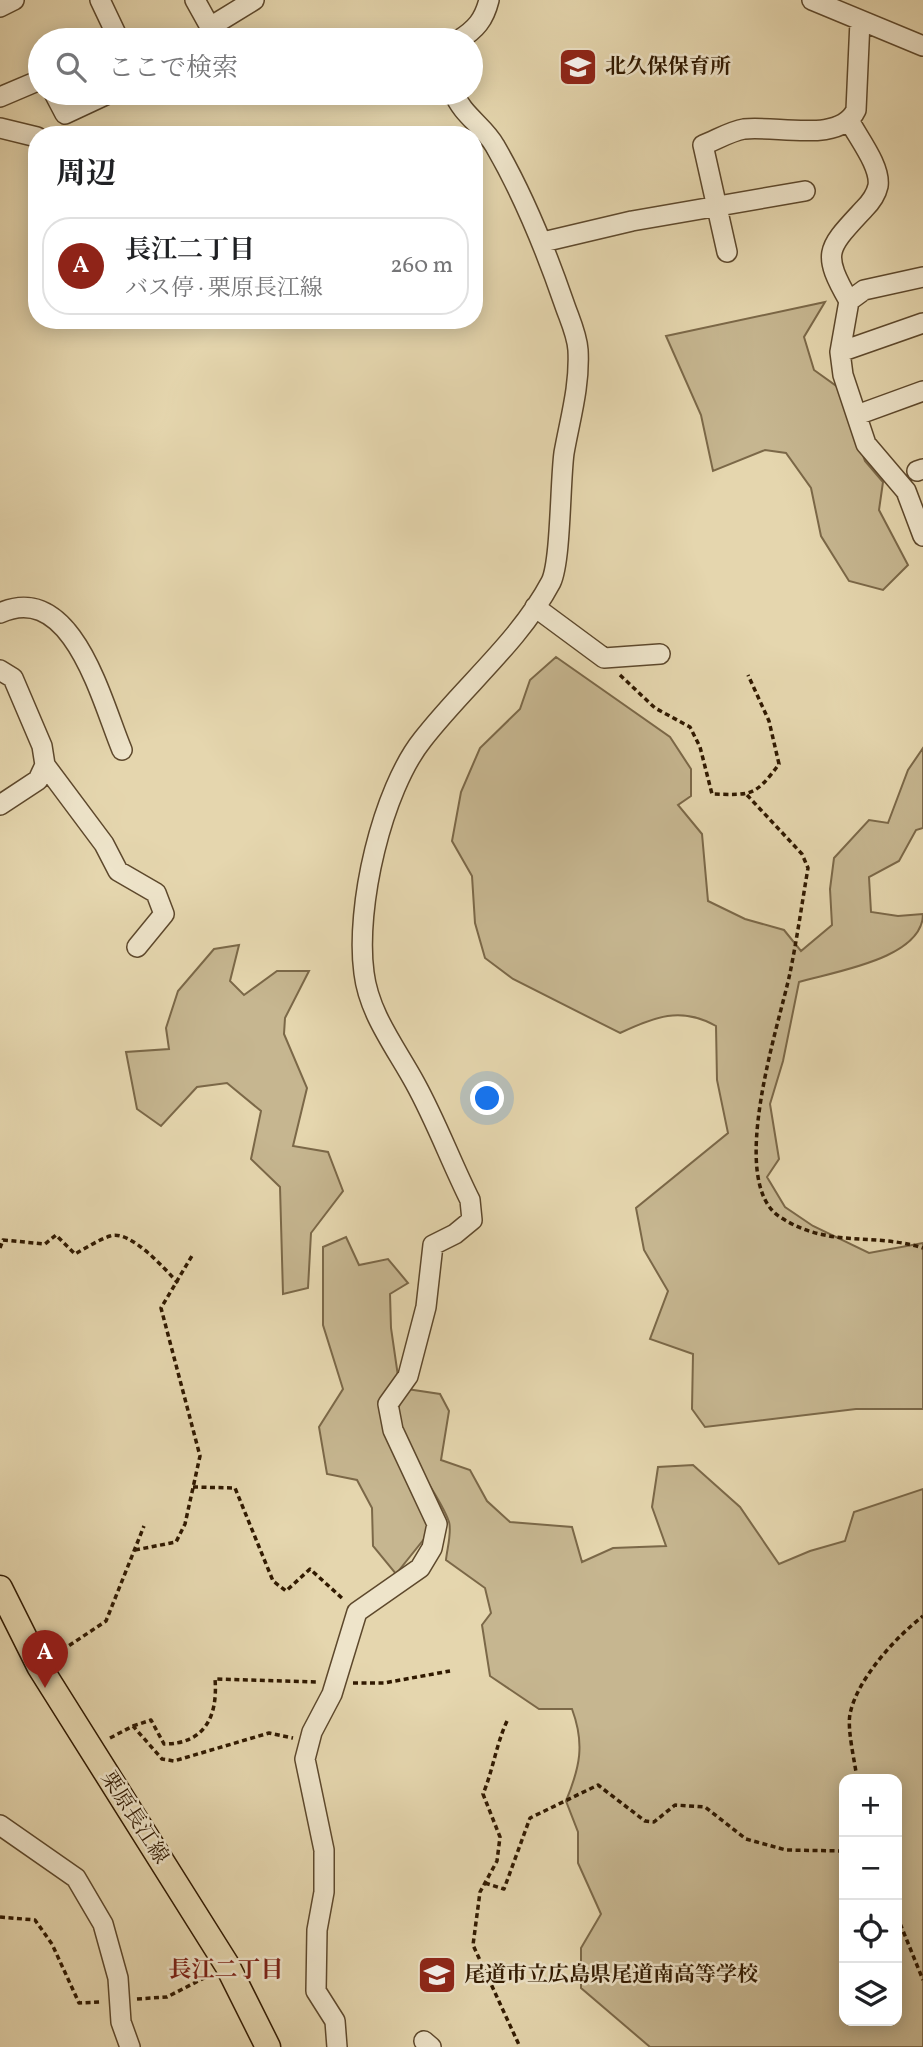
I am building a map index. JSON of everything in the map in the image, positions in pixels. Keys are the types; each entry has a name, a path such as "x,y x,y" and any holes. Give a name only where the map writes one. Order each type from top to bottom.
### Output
{"main road":[{"name":"栗原長江線","path":"0,1588 39,1666 215,1945 268,2047"}],"street":[{"path":"0,7 14,0"},
{"path":"100,0 113,28"},
{"path":"195,0 210,27 254,0"},
{"path":"476,28 485,16 489,0"},
{"path":"812,0 923,46"},
{"path":"727,252 703,145 743,130 835,129 850,122 856,110 860,21"},
{"path":"0,97 28,85"},
{"path":"60,105 65,114 84,105"},
{"path":"462,105 476,126"},
{"path":"850,122 874,169 878,185 871,202 834,242 831,255 833,273 849,301 840,352 843,375 866,444 906,492 919,513 923,536"},
{"path":"0,128 28,135"},
{"path":"337,2047 335,2021 316,1991 317,1930 324,1892 324,1850 305,1759 310,1741 336,1683 356,1612 420,1568 432,1548 437,1524 393,1430 388,1405 408,1376 431,1283 433,1245 455,1234 472,1220 470,1200 416,1084 390,1043 370,1000 364,974 362,934 370,880 397,777 422,739 481,675 535,607 553,578 565,453 574,412 578,351 543,243 494,142 483,132"},
{"path":"543,243 632,221 805,191"},
{"path":"849,301 864,290 923,277"},
{"path":"840,352 923,323"},
{"path":"857,415 923,391"},
{"path":"535,607 604,658 660,654"},
{"path":"0,613 23,608 59,619 76,640 122,750"},
{"path":"0,670 13,678 42,746 45,765 104,844 118,871 156,893 164,914 137,947"},
{"path":"0,805 38,780 45,765"},
{"path":"0,1825 76,1878 103,1924 118,1978 121,2022 130,2047"}],"path":[{"path":"604,658 655,708 690,727 700,747 712,794 747,795 764,784 779,764 769,721 748,675"},
{"path":"747,795 802,854 808,868 790,971 760,1099 756,1178 764,1199 778,1216 811,1232 836,1240 907,1243 923,1248"},
{"path":"0,1248 3,1240 45,1244 56,1235 75,1254 111,1235 120,1234 142,1247 179,1283"},
{"path":"135,1550 176,1542 185,1524 200,1456 161,1308 179,1283 194,1254"},
{"path":"193,1487 235,1488 273,1581 286,1591 310,1569 356,1612"},
{"path":"39,1666 106,1621 144,1526"},
{"path":"856,1774 850,1715 872,1669 900,1634 923,1616"},
{"path":"90,1749 151,1720 164,1744 182,1744 209,1723 216,1702 215,1679 384,1683 450,1671"},
{"path":"507,1721 496,1745 492,1772 483,1794 500,1837 497,1861 480,1892 473,1945 520,2047"},
{"path":"134,1726 162,1759 174,1761 269,1733 310,1741"},
{"path":"485,1883 505,1889 530,1818 598,1785 645,1821 654,1822 675,1805 705,1807 746,1839 786,1850 839,1851"},
{"path":"902,1928 923,1980"}],"shaded area":[{"path":"825,302 804,337 814,370 839,388 865,461 883,482 879,510 908,565 883,590 849,581 821,536 811,488 786,453 765,450 713,471 701,415 666,336"},
{"path":"556,657 670,737 691,769 691,796 678,805 702,834 708,901 745,919 784,930 801,951 832,925 830,889 834,858 869,820 888,823 908,770 923,748 923,828 916,830 899,861 869,877 871,912 898,916 923,914 919,929 908,942 892,953 853,968 799,982 783,1061 770,1104 779,1159 767,1177 785,1207 813,1226 869,1253 923,1243 923,1409 856,1409 705,1427 692,1409 693,1354 650,1339 668,1291 644,1250 636,1208 728,1133 717,1080 716,1026 691,1016 679,1015 656,1018 620,1033 513,979 485,958 475,923 472,876 452,841 461,792 480,748 520,709 530,680"},
{"path":"239,945 230,981 244,995 277,971 309,971 285,1018 284,1034 307,1088 293,1146 328,1152 343,1191 311,1233 308,1288 283,1294 280,1187 251,1159 261,1111 227,1083 197,1087 161,1126 137,1109 126,1052 169,1049 166,1028 178,991 214,949"},
{"path":"346,1237 359,1265 388,1259 408,1283 390,1294 391,1328 398,1376 382,1400 429,1522 424,1539 396,1574 373,1546 372,1508 357,1480 327,1474 319,1427 343,1389 323,1325 323,1247"},
{"path":"407,1389 440,1394 449,1411 441,1460 470,1470 487,1501 510,1522 572,1527 582,1562 613,1548 666,1546 652,1507 658,1467 693,1465 740,1507 779,1564 845,1541 854,1512 923,1489 923,2047 650,2047 581,1988 581,1948 601,1914 578,1863 578,1832 566,1801 575,1777 580,1745 572,1709 539,1709 490,1676 482,1625 491,1613 485,1588 446,1560 449,1522 403,1438 399,1404"}],"place":[{"name":"北久保保育所","path":"578,67"},
{"name":"長江二丁目","path":"45,1688"},
{"name":"尾道市立広島県尾道南高等学校","path":"437,1975"}],"district":[{"name":"長江二丁目","path":"226,1971"}]}
